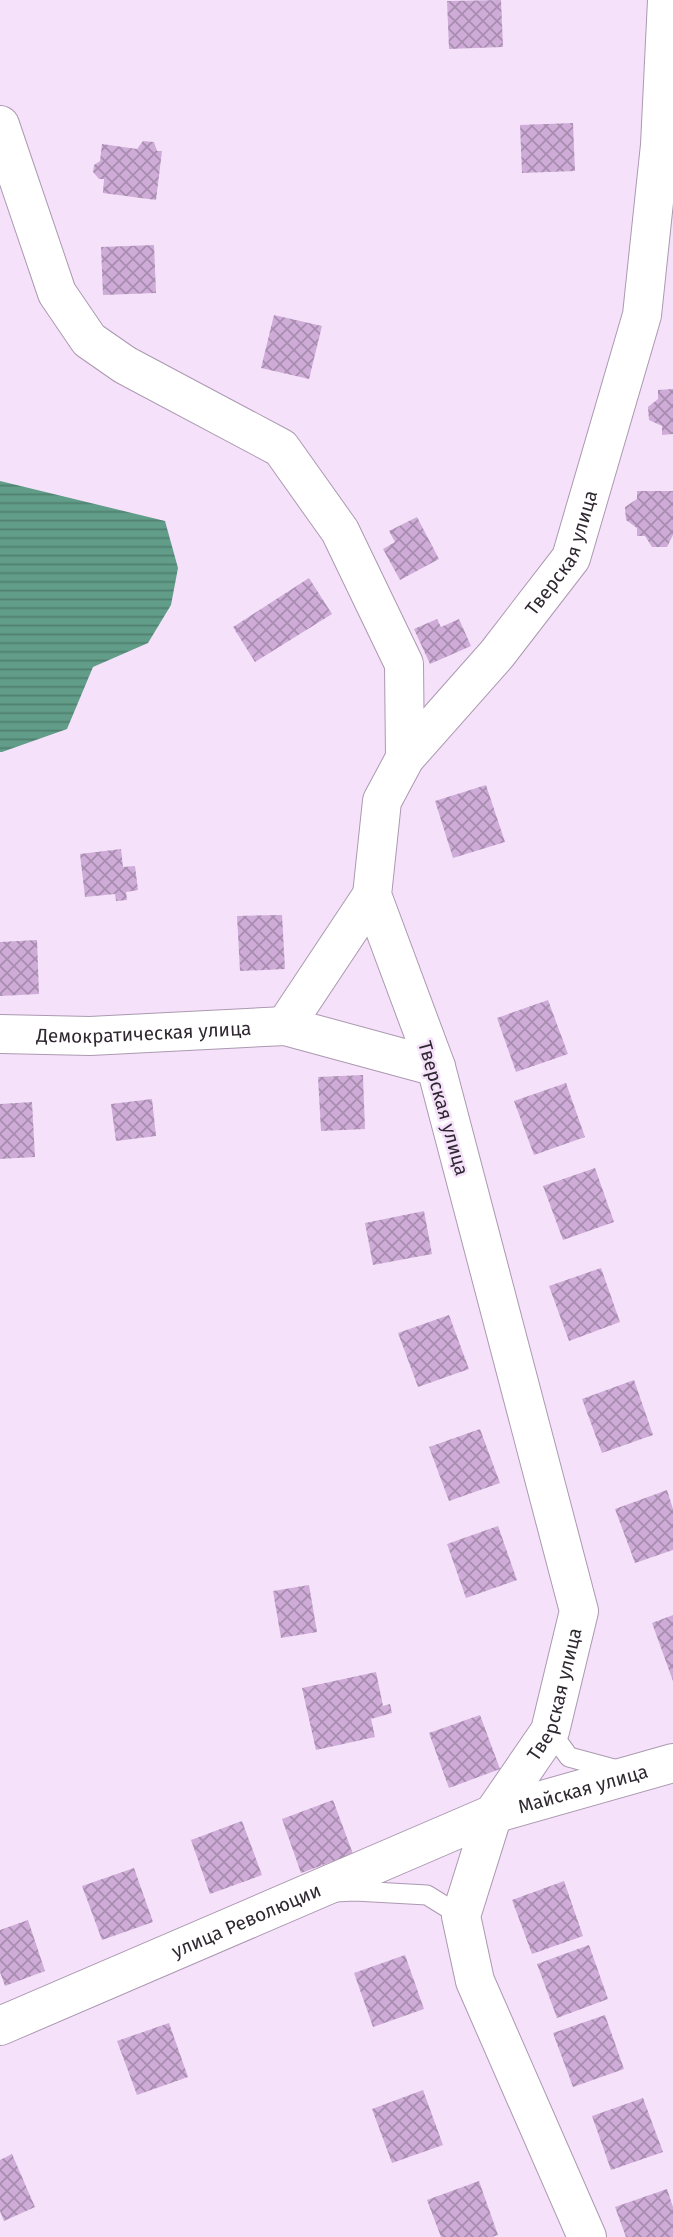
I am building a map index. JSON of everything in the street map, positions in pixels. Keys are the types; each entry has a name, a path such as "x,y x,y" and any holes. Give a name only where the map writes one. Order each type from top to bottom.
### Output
{"street":[{"name":"Тверская улица","path":"587,2237 475,1981 461,1916 493,1814 550,1731 579,1611 436,1067 372,895 382,801 405,758 497,654 571,558 642,315 660,145 667,0"},
{"path":"0,125 57,293 89,340 125,365 281,448 340,531 404,664 405,758"},
{"path":"636,335 673,325"},
{"path":"285,1026 372,895"},
{"name":"Демократическая улица","path":"0,1034 90,1036 285,1026 436,1067"},
{"name":"Майская улица","path":"493,1814 658,1768"},
{"name":"улица Революции","path":"0,2026 493,1814"}],"lane":[{"path":"550,1731 569,1757 625,1772 658,1768"},
{"path":"307,1895 355,1891 426,1895 461,1916"}],"shaded area":[{"path":"0,481 165,521 178,568 171,605 148,643 93,667 67,729 2,752 0,752"}],"building":[{"path":"501,0 503,47 449,49 447,1"},
{"path":"573,123 575,171 522,173 520,125"},
{"path":"143,141 154,142 157,151 162,151 156,200 103,193 104,179 99,179 93,172 94,165 100,161 102,144 137,149"},
{"path":"154,245 156,293 103,295 101,247"},
{"path":"274,315 322,326 309,379 261,368"},
{"path":"673,389 673,434 662,435 662,426 649,420 648,407 658,399 658,390"},
{"path":"637,491 673,491 673,535 667,547 652,547 645,536 637,536 637,528 626,520 625,507 637,499"},
{"path":"417,517 439,559 400,580 383,549 395,542 389,531"},
{"path":"309,578 332,614 255,662 233,627"},
{"path":"437,619 441,627 459,619 471,646 430,664 414,629"},
{"path":"486,785 505,842 453,858 435,801"},
{"path":"121,849 123,867 135,866 138,890 126,892 127,900 116,901 115,894 85,897 80,854"},
{"path":"282,915 285,969 240,971 237,916"},
{"path":"37,940 39,994 0,996 0,942"},
{"path":"548,1000 568,1054 516,1072 497,1018"},
{"path":"363,1075 365,1129 321,1131 318,1077"},
{"path":"566,1083 585,1137 534,1155 514,1101"},
{"path":"152,1099 156,1136 116,1141 111,1104"},
{"path":"32,1102 35,1157 0,1159 0,1104"},
{"path":"595,1168 614,1222 563,1240 543,1186"},
{"path":"424,1211 432,1254 373,1265 365,1223"},
{"path":"601,1268 620,1322 569,1341 549,1286"},
{"path":"449,1315 469,1369 418,1387 398,1333"},
{"path":"634,1380 653,1435 602,1453 582,1399"},
{"path":"480,1429 500,1483 449,1501 429,1447"},
{"path":"667,1490 673,1509 673,1550 635,1563 615,1509"},
{"path":"498,1526 517,1580 466,1598 447,1544"},
{"path":"309,1585 317,1632 281,1638 273,1591"},
{"path":"673,1615 673,1681 652,1623"},
{"path":"376,1672 383,1706 390,1704 392,1713 371,1719 375,1737 316,1750 302,1688"},
{"path":"480,1715 500,1769 449,1788 429,1733"},
{"path":"333,1800 353,1854 301,1873 282,1819"},
{"path":"242,1821 262,1875 210,1894 191,1840"},
{"path":"134,1868 153,1922 102,1940 82,1886"},
{"path":"564,1881 583,1936 532,1954 512,1900"},
{"path":"28,1920 45,1971 5,1986 0,1972 0,1930"},
{"path":"589,1945 608,1999 557,2018 537,1964"},
{"path":"405,1955 424,2009 373,2027 354,1973"},
{"path":"605,2015 624,2069 573,2087 553,2033"},
{"path":"169,2023 188,2077 137,2095 117,2041"},
{"path":"423,2090 443,2145 392,2163 372,2109"},
{"path":"643,2098 663,2152 611,2170 592,2116"},
{"path":"12,2154 35,2207 4,2221 0,2211 0,2160"},
{"path":"479,2181 498,2235 441,2237 427,2200"},
{"path":"667,2189 673,2207 673,2237 626,2237 615,2207"}]}
